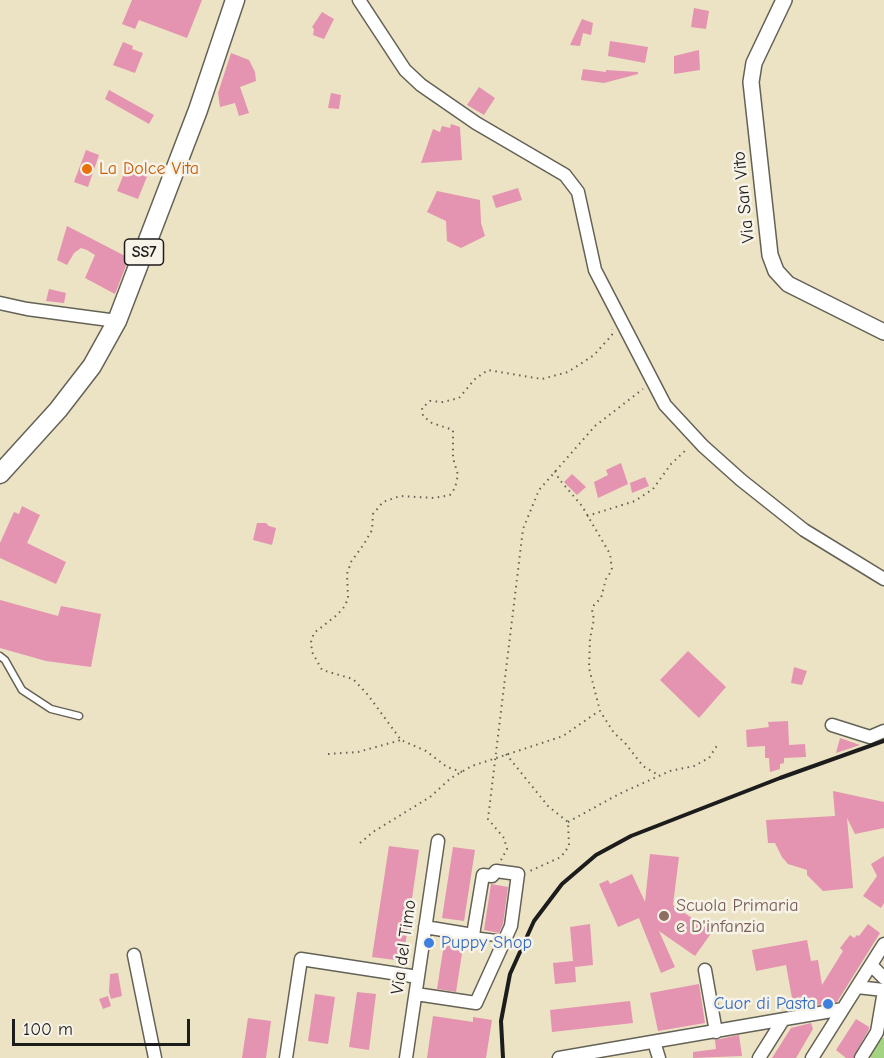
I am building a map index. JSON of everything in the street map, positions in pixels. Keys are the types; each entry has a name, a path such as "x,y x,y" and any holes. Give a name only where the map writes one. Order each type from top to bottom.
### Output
{"main road":[{"name":"SS7","path":"0,474 58,410 92,366 117,321 198,110 235,0"}],"street":[{"path":"359,0 405,70 421,85 476,123 566,175 578,192 595,270 665,405 699,442 741,480 804,530 884,579"},
{"name":"Via San Vito","path":"784,0 754,63 751,82 770,255 776,271 788,284 884,332"},
{"path":"0,303 27,309 117,321"},
{"path":"832,724 870,737 884,731"},
{"name":"Via del Timo","path":"406,1058 438,841"},
{"path":"416,994 476,1003 511,926 518,874 496,871 492,876 483,875 473,935 425,927"},
{"path":"812,1058 884,944"},
{"path":"134,955 155,1058"},
{"path":"286,1058 301,959 418,977"},
{"path":"871,965 884,978"},
{"path":"705,970 716,1032"},
{"path":"856,987 884,991 881,1033 861,1058"},
{"path":"559,1058 601,1054 654,1042 843,1009"},
{"path":"759,1058 783,1020"},
{"path":"654,1042 659,1058"}],"lane":[{"path":"0,656 5,660 22,690 51,709 79,716"},
{"path":"473,935 505,939"}],"path":[{"path":"462,772 447,767 426,751 401,740 368,695 353,679 322,670 312,652 311,642 314,633 345,606 348,598 347,574 351,562 372,530 373,514 383,502 399,496 434,498 450,495 455,488 458,475 453,458 453,430 432,423 423,416 422,408 430,400 443,402 459,398 475,379 488,370 542,379 568,372 594,355 612,335 612,324 620,319"},
{"path":"498,871 501,858 507,849 504,838 488,819 524,529 539,490 555,471 596,426 639,390 654,385"},
{"path":"587,516 635,501 652,489 685,450 699,442"},
{"path":"555,471 559,479 571,491 610,554 612,570 606,579 601,598 594,605 590,639 589,668 600,711 614,733 643,766 660,777"},
{"path":"360,843 373,832 430,797 451,778 497,756 563,736 600,711"},
{"path":"328,754 357,752 401,740"},
{"path":"568,822 619,794 670,771 694,766 709,758 718,744"},
{"path":"506,754 548,806 568,822"},
{"path":"517,879 536,867 561,858 568,846 568,822"}],"green space":[{"path":"880,1038 884,1038 884,1058 872,1058 868,1055"}],"building":[{"path":"132,0 202,0 187,38 139,20 135,29 122,24"},
{"path":"694,8 709,11 706,29 691,27"},
{"path":"322,12 334,19 324,39 313,35 312,27"},
{"path":"582,19 593,23 591,35 583,33 580,46 570,45"},
{"path":"610,41 648,47 645,63 608,56"},
{"path":"123,42 143,53 135,73 113,65"},
{"path":"699,50 700,70 674,74 674,56"},
{"path":"231,53 249,60 255,72 256,81 240,87 249,113 239,116 235,103 220,107 218,93"},
{"path":"583,69 638,72 638,74 604,83 581,80"},
{"path":"479,87 495,98 484,115 467,105"},
{"path":"109,90 154,115 149,124 105,99"},
{"path":"331,93 341,95 339,109 328,108"},
{"path":"451,124 460,127 462,160 421,163 433,129 440,132 442,126 450,128"},
{"path":"86,150 99,155 88,187 74,182"},
{"path":"127,166 148,174 138,199 117,191"},
{"path":"518,188 522,200 496,208 492,196"},
{"path":"437,191 480,200 481,223 485,236 461,248 447,241 446,221 427,212"},
{"path":"67,226 129,258 115,294 85,278 95,255 87,250 81,248 74,253 67,265 57,260"},
{"path":"49,289 66,293 64,303 46,301"},
{"path":"621,463 628,484 598,498 594,482 608,475 606,470"},
{"path":"572,474 586,487 577,495 564,482"},
{"path":"645,477 649,486 632,493 630,483"},
{"path":"22,506 40,515 27,543 66,562 56,584 0,558 0,543 14,512 19,514"},
{"path":"257,523 266,523 276,528 272,545 253,540"},
{"path":"0,600 58,616 61,606 101,614 91,667 46,661 0,648"},
{"path":"688,651 726,687 699,718 660,680"},
{"path":"794,667 807,671 802,685 791,683"},
{"path":"788,721 789,745 805,744 806,757 784,758 780,769 770,772 769,758 765,758 765,746 747,747 746,730 769,727 768,722"},
{"path":"840,738 860,745 836,753"},
{"path":"833,791 884,802 884,828 855,834 847,818 853,888 823,891 807,875 807,870 788,864 775,843 768,843 766,820 835,816"},
{"path":"389,846 419,850 403,961 372,957"},
{"path":"453,847 475,850 464,921 442,918"},
{"name":"Scuola Primaria e D'infanzia","path":"650,854 679,857 673,905 712,932 695,956 659,931 675,967 661,973 639,918 618,927 599,884 608,880 610,884 632,874 645,902"},
{"path":"884,856 884,903 881,908 863,896 877,876 871,864"},
{"path":"491,884 508,887 503,924 499,933 484,930"},
{"path":"590,924 593,965 575,967 576,982 555,984 553,963 573,961 570,927"},
{"path":"868,924 880,933 837,1002 794,1009 786,965 756,971 752,950 807,940 811,961 818,960 822,985 843,951 840,948 850,935 854,938 859,936"},
{"path":"444,944 463,947 456,992 437,989"},
{"path":"118,973 122,996 111,999 110,974"},
{"path":"699,984 705,1023 658,1031 650,993"},
{"path":"357,992 376,994 369,1050 349,1047"},
{"path":"315,994 335,997 328,1044 308,1041"},
{"path":"108,996 111,1006 103,1009 99,999"},
{"path":"630,1001 633,1023 552,1032 550,1010"},
{"path":"433,1016 473,1022 473,1017 492,1020 486,1058 427,1058"},
{"path":"248,1018 271,1021 266,1058 242,1058"},
{"path":"856,1019 869,1029 853,1058 846,1058 836,1050"},
{"path":"811,1023 813,1029 796,1058 772,1058 791,1028"},
{"path":"739,1035 742,1056 693,1058 693,1052 716,1049 715,1040"}],"railway":[{"path":"503,1058 501,1021 510,974 534,921 562,884 596,855 631,836 780,778 884,741"}],"place":[{"name":"La Dolce Vita","path":"87,169"},
{"name":"Scuola Primaria e D'infanzia","path":"664,916"},
{"name":"Puppy Shop","path":"429,943"},
{"name":"Cuor di Pasta","path":"828,1004"}]}
